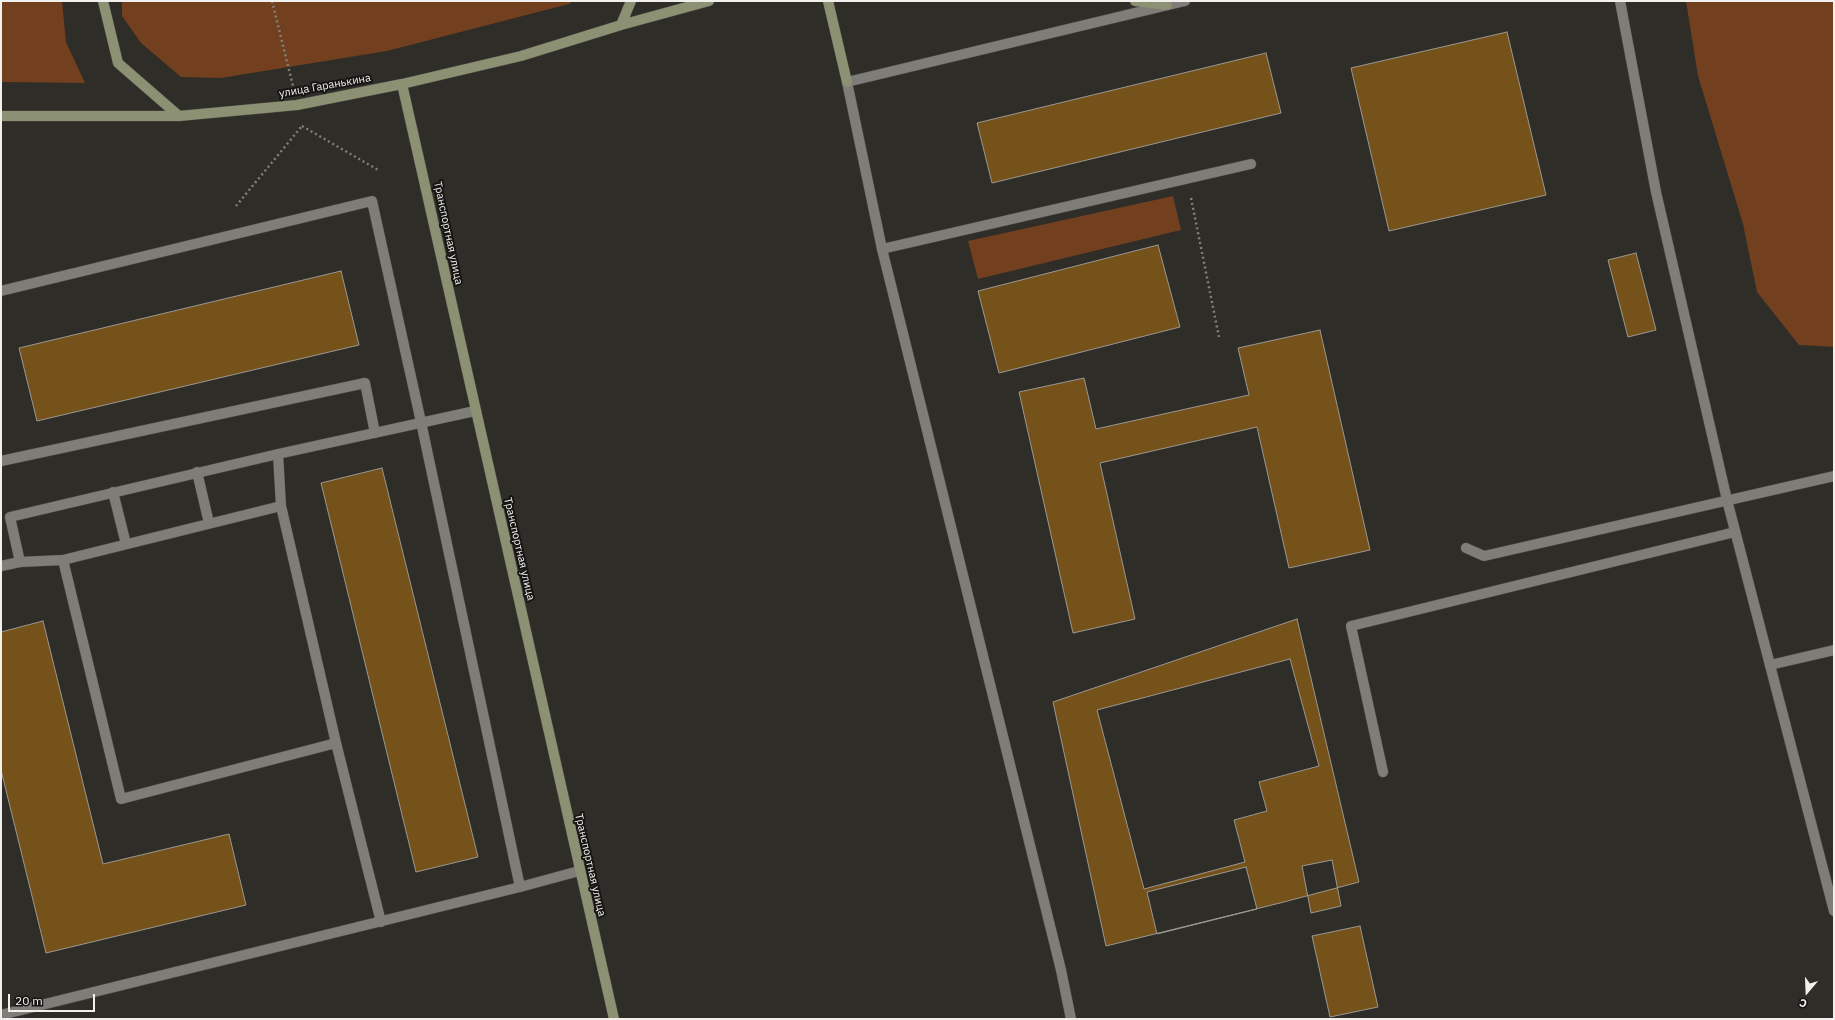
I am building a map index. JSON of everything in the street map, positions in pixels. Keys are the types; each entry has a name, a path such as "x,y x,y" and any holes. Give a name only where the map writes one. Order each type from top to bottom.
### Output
{"main road":[{"path":"102,1 118,63 178,116"},
{"path":"621,25 631,1"},
{"name":"улица Гаранькина","path":"1,116 178,116 297,105 402,84 520,56 621,25 709,1"},
{"path":"828,1 847,82"},
{"path":"1134,1 1167,5"},
{"name":"Транспортная улица","path":"402,84 614,1019"}],"street":[{"path":"1071,1019 1057,954 882,248 847,82 1185,1"},
{"path":"1620,1 1656,192 1727,500 1834,911"},
{"path":"882,248 1251,164"},
{"path":"1,291 372,201 421,422 520,887"},
{"path":"1,461 365,383 375,433"},
{"path":"20,562 10,517 197,472 475,411"},
{"path":"278,454 281,506 336,744 381,922"},
{"path":"197,472 209,523"},
{"path":"1466,548 1484,556 1834,476"},
{"path":"113,492 126,544"},
{"path":"1,566 20,562 63,560 281,506"},
{"path":"1383,772 1351,626 1735,532"},
{"path":"63,560 121,799 336,744"},
{"path":"1770,665 1834,650"},
{"path":"1,1015 381,922 520,887 579,870"}],"path":[{"path":"302,125 380,172"},
{"path":"1186,178 1220,337"}],"shaded area":[{"path":"1,1 62,1 66,42 85,83 1,82"},
{"path":"122,1 573,1 569,4 387,51 221,78 181,77 141,43 122,16"},
{"path":"1686,1 1834,1 1834,347 1799,345 1757,292 1743,224 1698,76"},
{"path":"1173,196 1181,230 978,279 968,241"}],"building":[{"path":"1507,32 1546,195 1389,231 1351,68"},
{"path":"1266,53 1281,113 992,183 977,123"},
{"path":"1158,245 1180,327 999,373 978,291"},
{"path":"1636,253 1656,330 1628,337 1608,260"},
{"path":"341,271 359,345 37,421 19,348"},
{"path":"1320,330 1370,550 1289,568 1257,427 1100,463 1135,619 1073,633 1019,392 1084,378 1096,429 1249,395 1238,348"},
{"path":"382,468 478,857 416,872 321,483"},
{"path":"1297,619 1359,882 1106,946 1053,702"},
{"path":"43,621 103,864 229,834 246,905 46,953 1,770 1,632"},
{"path":"1290,659 1319,766 1259,782 1267,811 1234,820 1245,862 1144,889 1097,710"},
{"path":"1332,860 1341,906 1311,913 1302,866"},
{"path":"1246,867 1257,909 1157,934 1147,892"},
{"path":"1360,926 1378,1007 1330,1017 1312,936"}]}
